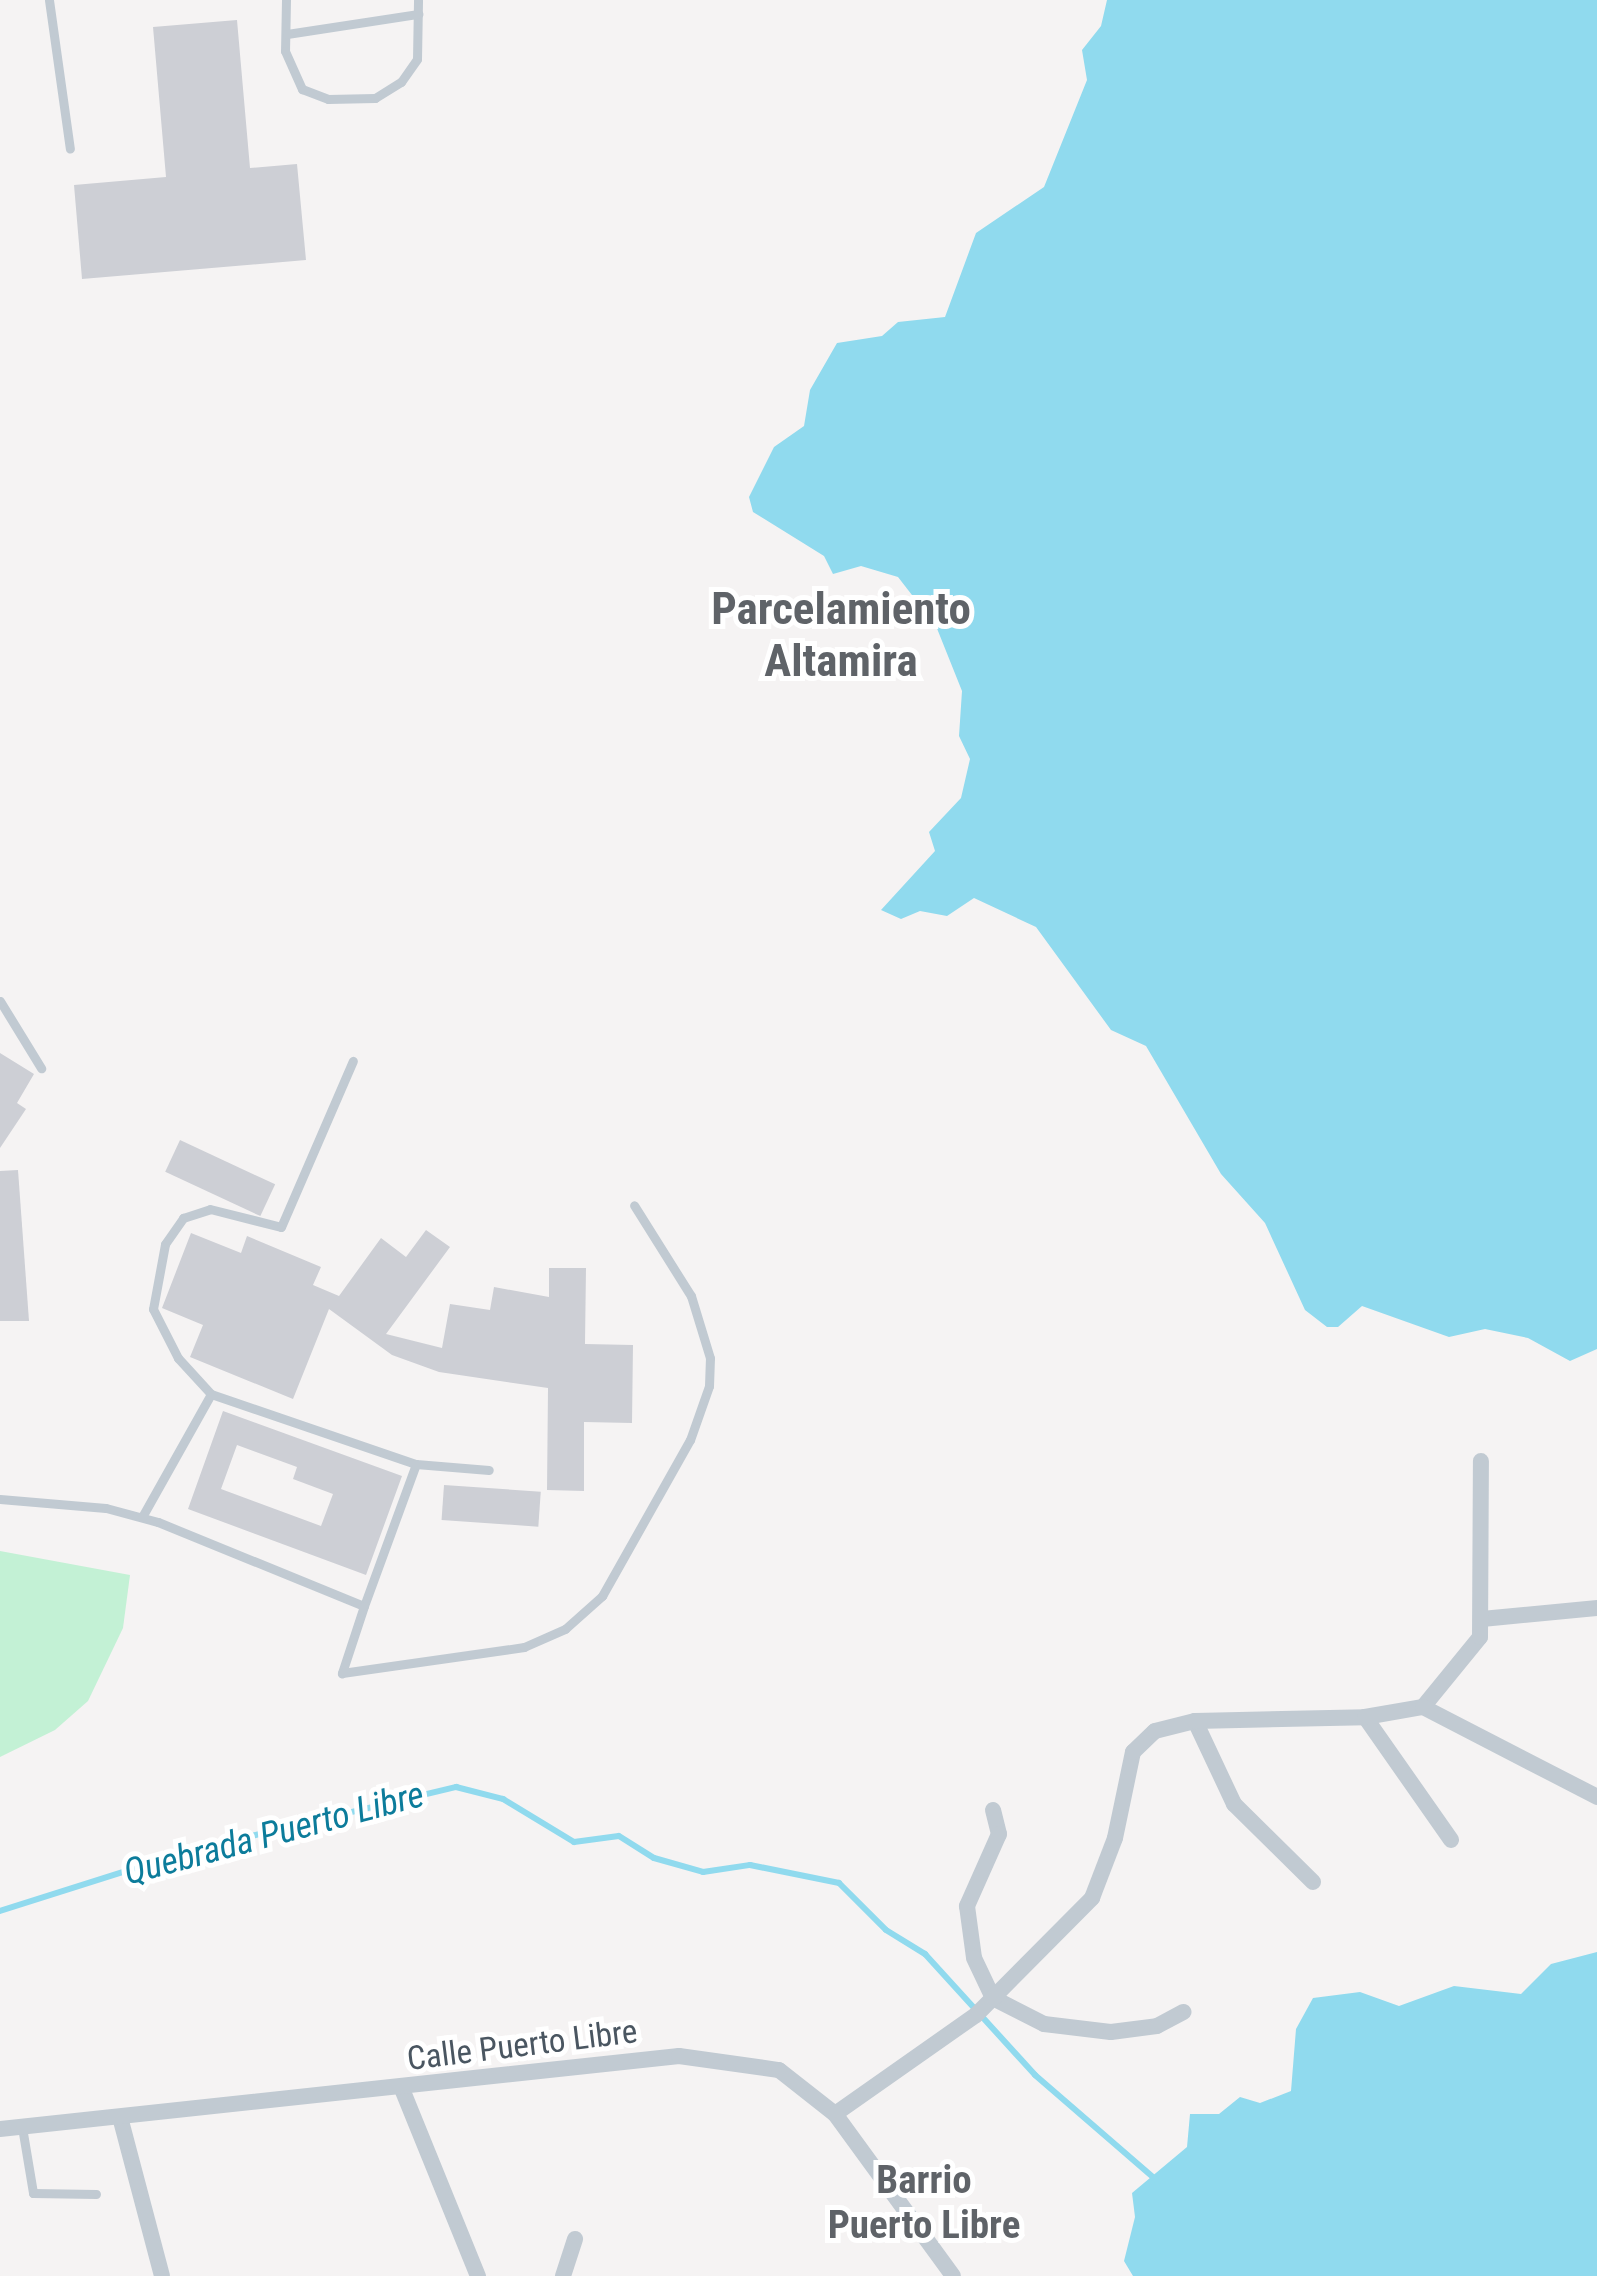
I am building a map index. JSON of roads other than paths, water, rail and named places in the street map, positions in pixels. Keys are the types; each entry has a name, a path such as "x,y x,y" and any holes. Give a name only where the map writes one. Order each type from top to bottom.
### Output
{"street":[{"path":"835,2114 993,1998 1092,1898 1136,1746 1155,1731 1195,1721 1365,1717 1423,1707 1468,1660 1482,1619 1481,1461"},
{"path":"1482,1619 1597,1608"},
{"path":"1423,1707 1597,1797"},
{"path":"1365,1717 1451,1840"},
{"path":"1195,1721 1234,1804 1313,1882"},
{"path":"993,1810 999,1834 967,1906 974,1958 993,1998 1045,2024 1111,2032 1157,2026 1184,2012"},
{"name":"Calle Puerto Libre","path":"0,2129 680,2056 779,2070 835,2114 953,2276"},
{"path":"402,2089 478,2276"},
{"path":"120,2117 162,2276"},
{"path":"563,2276 575,2240"}],"lane":[{"path":"49,0 70,149"},
{"path":"286,0 286,34 302,89 328,99 376,98 418,59 418,0"},
{"path":"286,34 418,14"},
{"path":"0,1001 41,1069"},
{"path":"353,1061 281,1227 210,1209 183,1218 165,1244 153,1309 178,1358 211,1394 416,1464 489,1470"},
{"path":"416,1464 342,1672 524,1647 566,1629 602,1596 690,1440 709,1386 710,1358 691,1296 634,1205"},
{"path":"142,1517 211,1394"},
{"path":"0,1499 142,1517 364,1606"},
{"path":"22,2127 30,2190 96,2194"}],"water":[{"path":"1107,0 1597,0 1597,1349 1570,1361 1528,1338 1485,1329 1449,1337 1362,1306 1338,1327 1327,1327 1305,1310 1265,1223 1221,1174 1146,1046 1111,1030 1036,927 974,898 947,916 920,911 901,919 881,910 935,851 929,832 961,798 970,759 959,736 962,691 936,626 898,577 861,566 833,574 824,556 753,512 749,497 774,447 804,426 810,390 837,343 882,336 898,322 945,317 976,233 1044,187 1087,80 1082,50 1101,26"},
{"path":"1597,1952 1597,2276 1133,2276 1124,2261 1135,2217 1132,2193 1187,2147 1190,2114 1219,2114 1240,2097 1260,2103 1291,2091 1296,2029 1313,1998 1360,1992 1399,2006 1454,1986 1521,1994 1551,1964"}],"waterway":[{"name":"Quebrada Puerto Libre","path":"0,1911 189,1851 456,1787 503,1799 574,1842 619,1836 654,1858 703,1872 750,1865 839,1883 886,1930 925,1954 1035,2075 1155,2179"}],"district":[{"name":"Parcelamiento Altamira","path":"841,635"},
{"name":"Barrio Puerto Libre","path":"924,2204"}]}
